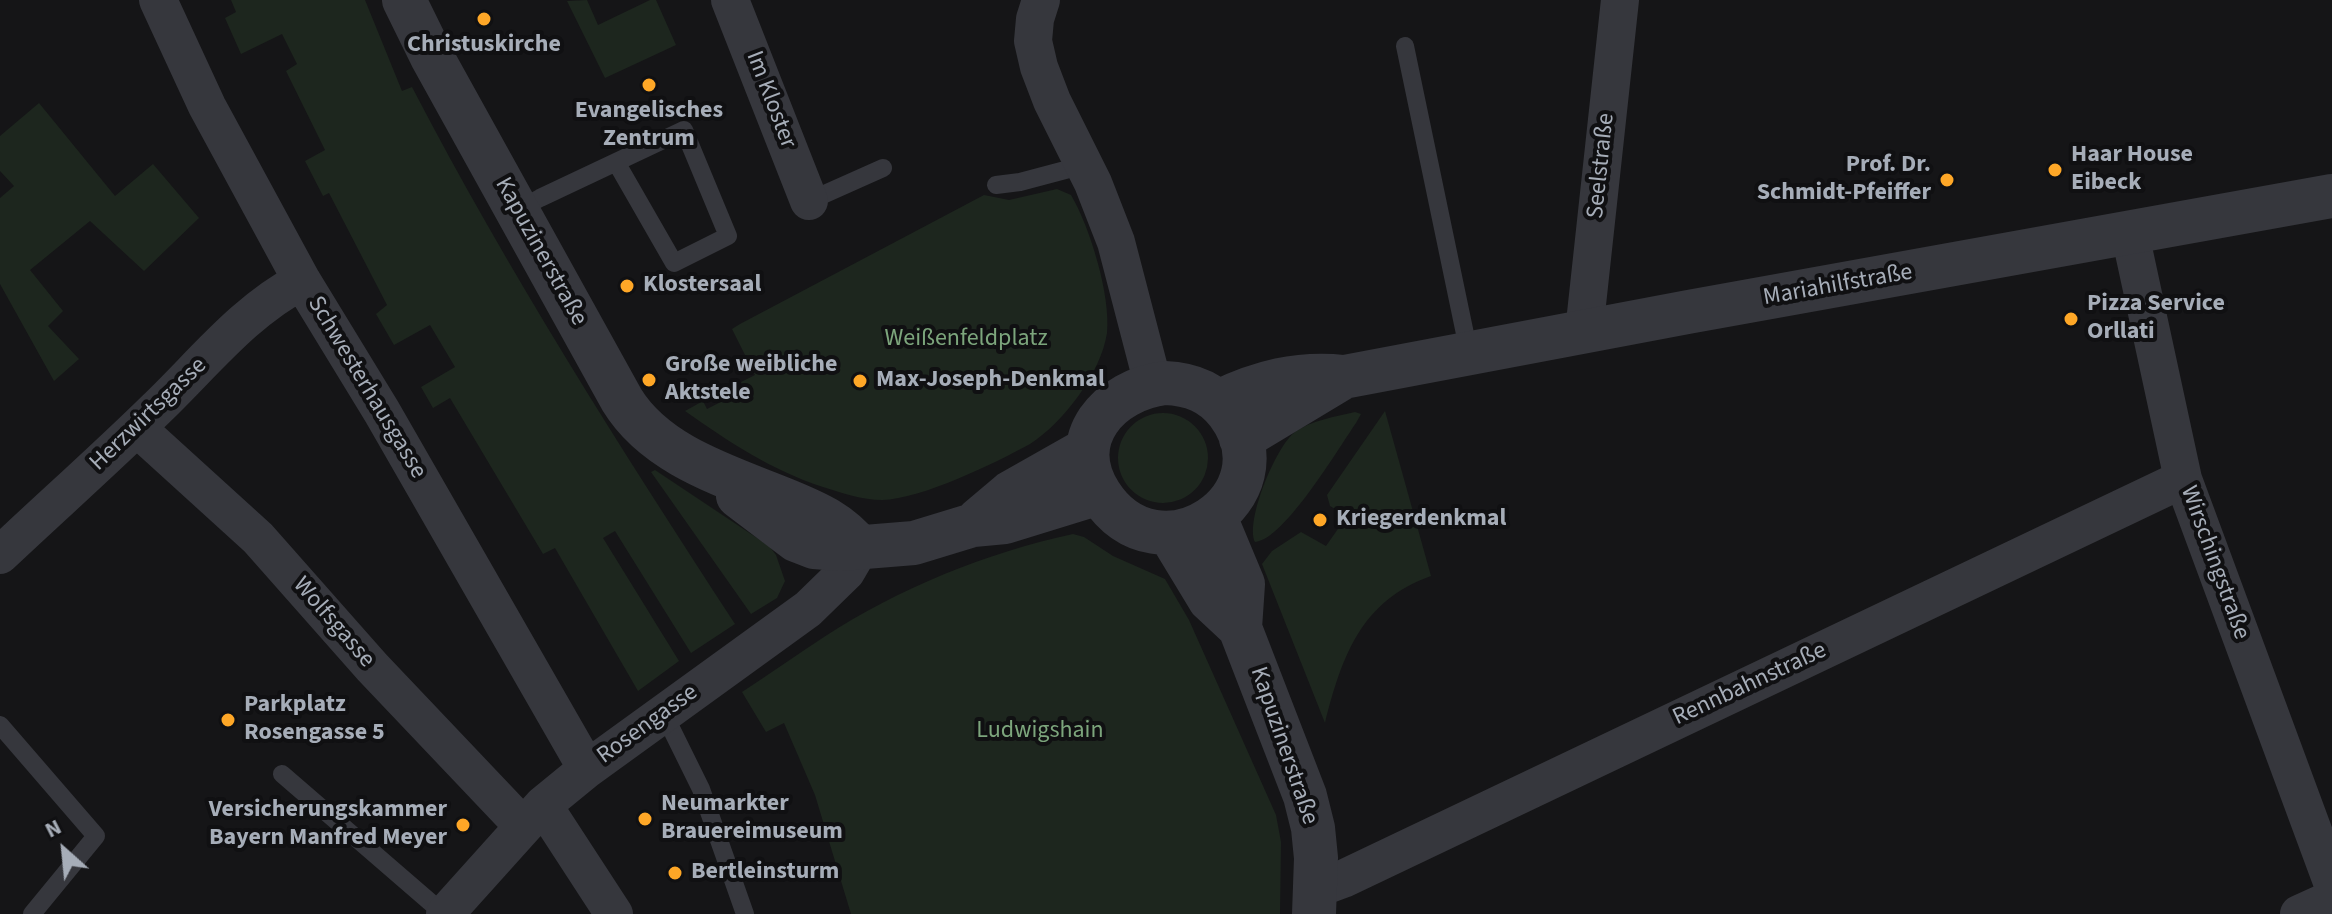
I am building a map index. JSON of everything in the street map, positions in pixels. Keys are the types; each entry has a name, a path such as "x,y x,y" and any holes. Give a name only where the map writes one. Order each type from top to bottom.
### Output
{"street":[{"name":"Schwesterhausgasse","path":"158,0 207,106 302,281 382,412 587,769"},
{"name":"Kapuzinerstraße","path":"404,0 432,57 629,410 650,433 713,472 826,517 841,527 860,548"},
{"name":"Im Kloster","path":"730,0 809,201"},
{"path":"1041,0 1033,41 1039,67 1116,242 1153,384"},
{"name":"Seelstraße","path":"1584,332 1620,0"},
{"name":"Mariahilfstraße","path":"1218,402 1254,386 1293,376 1344,377 2332,196"},
{"name":"Wirschingstraße","path":"2130,234 2183,479 2332,882"},
{"name":"Herzwirtsgasse","path":"0,555 254,314 277,294 302,281"},
{"name":"Mariahilfstraße","path":"1241,439 1344,377"},
{"path":"1153,384 1186,385 1218,402 1231,418 1241,439 1244,458 1241,480 1231,500 1215,517 1190,530 1170,534 1152,533 1117,513 1099,493 1089,470 1086,450 1091,433 1108,410 1131,393 1153,384"},
{"name":"Wolfsgasse","path":"137,428 258,538 372,667 532,815"},
{"path":"973,525 1010,493 1086,450"},
{"name":"Rennbahnstraße","path":"1315,901 1343,879 2183,479"},
{"path":"860,548 914,543 973,525 1005,522 1099,493"},
{"name":"Kapuzinerstraße","path":"1215,517 1243,584 1240,628 1305,796 1313,828 1315,901"},
{"name":"Kapuzinerstraße","path":"1170,534 1210,600 1240,628"},
{"name":"Rosengasse","path":"444,914 532,815 587,769 808,609 846,572 860,548"},
{"path":"532,815 614,914"},
{"path":"2299,914 2332,899"}],"lane":[{"path":"1405,46 1470,354"},
{"path":"531,203 616,162 684,130 728,236 674,263 616,162"},
{"path":"996,185 1084,165"},
{"path":"809,201 883,168"},
{"path":"664,714 701,789 745,914"},
{"path":"0,725 96,836 32,914"},
{"path":"282,774 444,914"}],"green space":[{"path":"231,0 365,0 402,91 412,87 526,292 735,624 691,653 615,531 603,538 679,661 638,691 555,548 543,554 450,398 433,408 421,387 455,367 430,325 394,345 376,314 387,305 329,193 323,196 305,161 325,150 286,71 297,64 282,34 241,54 225,18 236,12"},
{"path":"587,0 598,25 656,0 676,45 605,78 567,1"},
{"path":"39,103 115,196 153,164 199,218 144,271 90,221 30,270 63,311 48,326 79,359 54,381 0,284 0,198 14,186 0,171 0,136"},
{"name":"Weißenfeldplatz","path":"1057,189 1071,195 1092,243 1106,300 1107,333 1097,364 1079,396 1043,435 1030,444 937,487 898,498 875,500 837,492 768,464 685,411 703,401 707,409 744,390 741,382 755,375 732,329 740,324 984,195 1009,200"},
{"path":"1385,411 1431,576 1387,600 1358,634 1339,675 1325,723 1262,564 1272,551 1301,532 1326,546 1347,516 1330,506 1327,495"},
{"path":"1355,412 1361,414 1310,492 1280,526 1255,542 1254,518 1258,502 1271,467 1287,440 1309,425"},
{"path":"1163,413 1180,416 1195,426 1205,441 1208,458 1205,475 1195,490 1180,500 1163,503 1146,500 1131,490 1121,475 1118,458 1121,441 1131,426 1146,416"},
{"path":"655,470 769,546 776,555 785,581 777,598 751,614 651,472"},
{"name":"Ludwigshain","path":"1073,534 1165,579 1189,620 1276,815 1281,842 1280,914 851,914 815,795 784,723 766,732 742,692 853,619 913,588 1008,551"}],"place":[{"name":"Christuskirche","path":"484,19"},
{"name":"Evangelisches Zentrum","path":"649,85"},
{"name":"Haar House Eibeck","path":"2055,170"},
{"name":"Prof. Dr. Schmidt-Pfeiffer","path":"1947,180"},
{"name":"Klostersaal","path":"627,286"},
{"name":"Pizza Service Orllati","path":"2071,319"},
{"name":"Große weibliche Aktstele","path":"649,380"},
{"name":"Max-Joseph-Denkmal","path":"860,381"},
{"name":"Kriegerdenkmal","path":"1320,520"},
{"name":"Parkplatz Rosengasse 5","path":"228,720"},
{"name":"Neumarkter Brauereimuseum","path":"645,819"},
{"name":"Versicherungskammer Bayern Manfred Meyer","path":"463,825"},
{"name":"Bertleinsturm","path":"675,873"}]}
